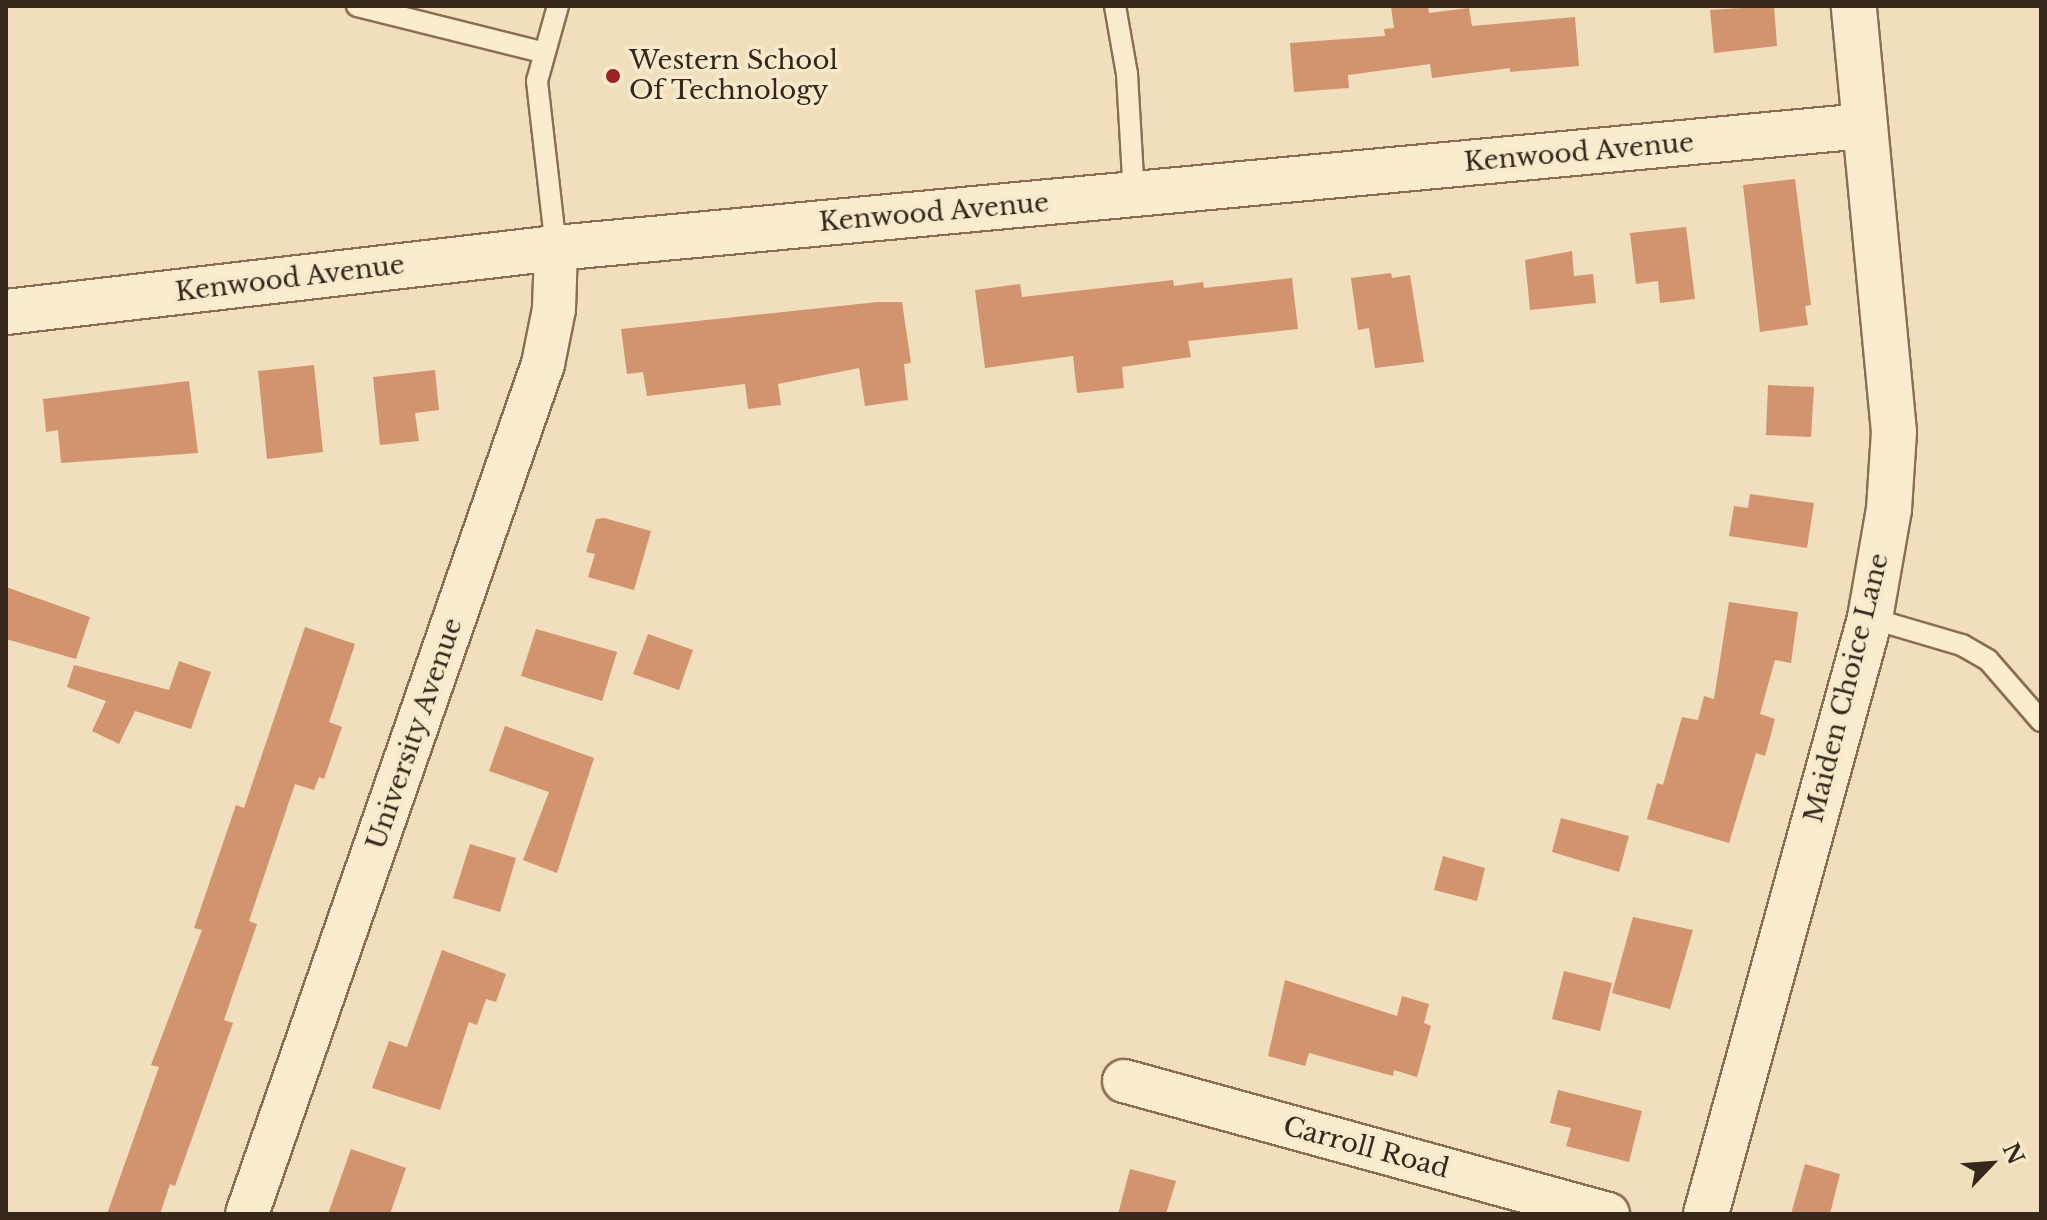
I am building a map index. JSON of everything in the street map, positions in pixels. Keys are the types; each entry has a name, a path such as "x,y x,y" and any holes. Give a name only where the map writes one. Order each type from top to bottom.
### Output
{"street":[{"name":"Maiden Choice Lane","path":"1706,1214 1870,618 1889,509 1894,432 1854,6"},
{"name":"Kenwood Avenue","path":"8,319 556,248 1864,126"},
{"name":"University Avenue","path":"247,1214 543,364 554,309 556,248"},
{"name":"Carroll Road","path":"1124,1081 1608,1214"}],"lane":[{"path":"357,6 542,52"},
{"path":"556,248 537,114 542,52 558,6"},
{"path":"1115,6 1127,74 1134,195"},
{"path":"1870,618 1962,645 1988,660 2041,721"}],"building":[{"path":"1391,6 1428,6 1429,13 1469,8 1472,26 1575,17 1579,66 1510,72 1510,68 1432,78 1430,64 1348,75 1349,88 1294,92 1290,43 1385,36 1384,29 1394,28"},
{"path":"1774,6 1777,46 1714,53 1710,10"},
{"path":"1795,179 1811,305 1805,306 1808,325 1760,332 1743,185"},
{"path":"1686,227 1695,299 1660,303 1658,281 1636,284 1630,233"},
{"path":"1572,251 1574,276 1593,274 1596,303 1530,310 1525,260"},
{"path":"1391,273 1392,278 1410,275 1424,362 1375,368 1369,328 1358,330 1351,278"},
{"path":"1292,278 1298,329 1188,341 1191,357 1122,367 1124,388 1077,393 1073,356 985,368 975,290 1020,284 1022,297 1173,280 1174,286 1203,282 1204,288"},
{"path":"902,302 911,363 904,364 908,400 865,406 859,368 778,384 781,405 748,409 745,384 647,396 643,372 627,374 621,329"},
{"path":"314,365 323,452 267,459 258,371"},
{"path":"435,370 439,410 415,413 419,441 380,445 373,377"},
{"path":"189,381 198,453 61,463 58,430 46,432 43,399"},
{"path":"1768,385 1814,387 1811,437 1766,435"},
{"path":"1750,494 1814,503 1807,548 1729,536 1734,506 1748,508"},
{"path":"604,518 651,531 634,590 588,577 595,554 586,552 596,519"},
{"path":"6,587 90,617 76,659 6,639"},
{"path":"1729,602 1798,612 1791,663 1775,660 1760,714 1775,719 1765,756 1756,753 1729,843 1647,819 1657,783 1663,785 1682,717 1698,720 1704,696 1714,699"},
{"path":"305,627 355,644 329,722 342,727 324,779 319,777 314,790 295,784 249,921 257,924 224,1020 233,1023 175,1186 170,1184 160,1214 107,1214 159,1067 151,1065 202,930 194,928 236,805 244,808"},
{"path":"536,629 617,652 602,701 521,676"},
{"path":"648,634 693,650 679,690 633,674"},
{"path":"179,661 211,672 191,729 135,711 119,744 92,731 106,701 67,687 74,665 169,690"},
{"path":"505,726 594,758 557,873 523,860 549,792 489,771"},
{"path":"1561,818 1629,836 1619,872 1552,852"},
{"path":"470,844 516,858 500,912 453,898"},
{"path":"1443,856 1485,868 1477,901 1434,890"},
{"path":"1633,917 1693,930 1670,1009 1612,993"},
{"path":"442,950 506,974 496,1002 486,999 477,1025 469,1022 440,1110 372,1088 389,1041 407,1047"},
{"path":"1564,971 1612,983 1600,1031 1552,1019"},
{"path":"1285,980 1397,1016 1402,996 1429,1004 1424,1023 1431,1026 1417,1077 1394,1070 1393,1076 1309,1053 1305,1066 1268,1056"},
{"path":"1558,1090 1642,1111 1629,1162 1566,1146 1571,1128 1550,1123"},
{"path":"351,1149 406,1168 390,1214 328,1214"},
{"path":"1805,1164 1840,1174 1830,1214 1791,1214"},
{"path":"1130,1169 1176,1181 1166,1214 1118,1214"}],"place":[{"name":"Western School Of Technology","path":"613,76"}]}
